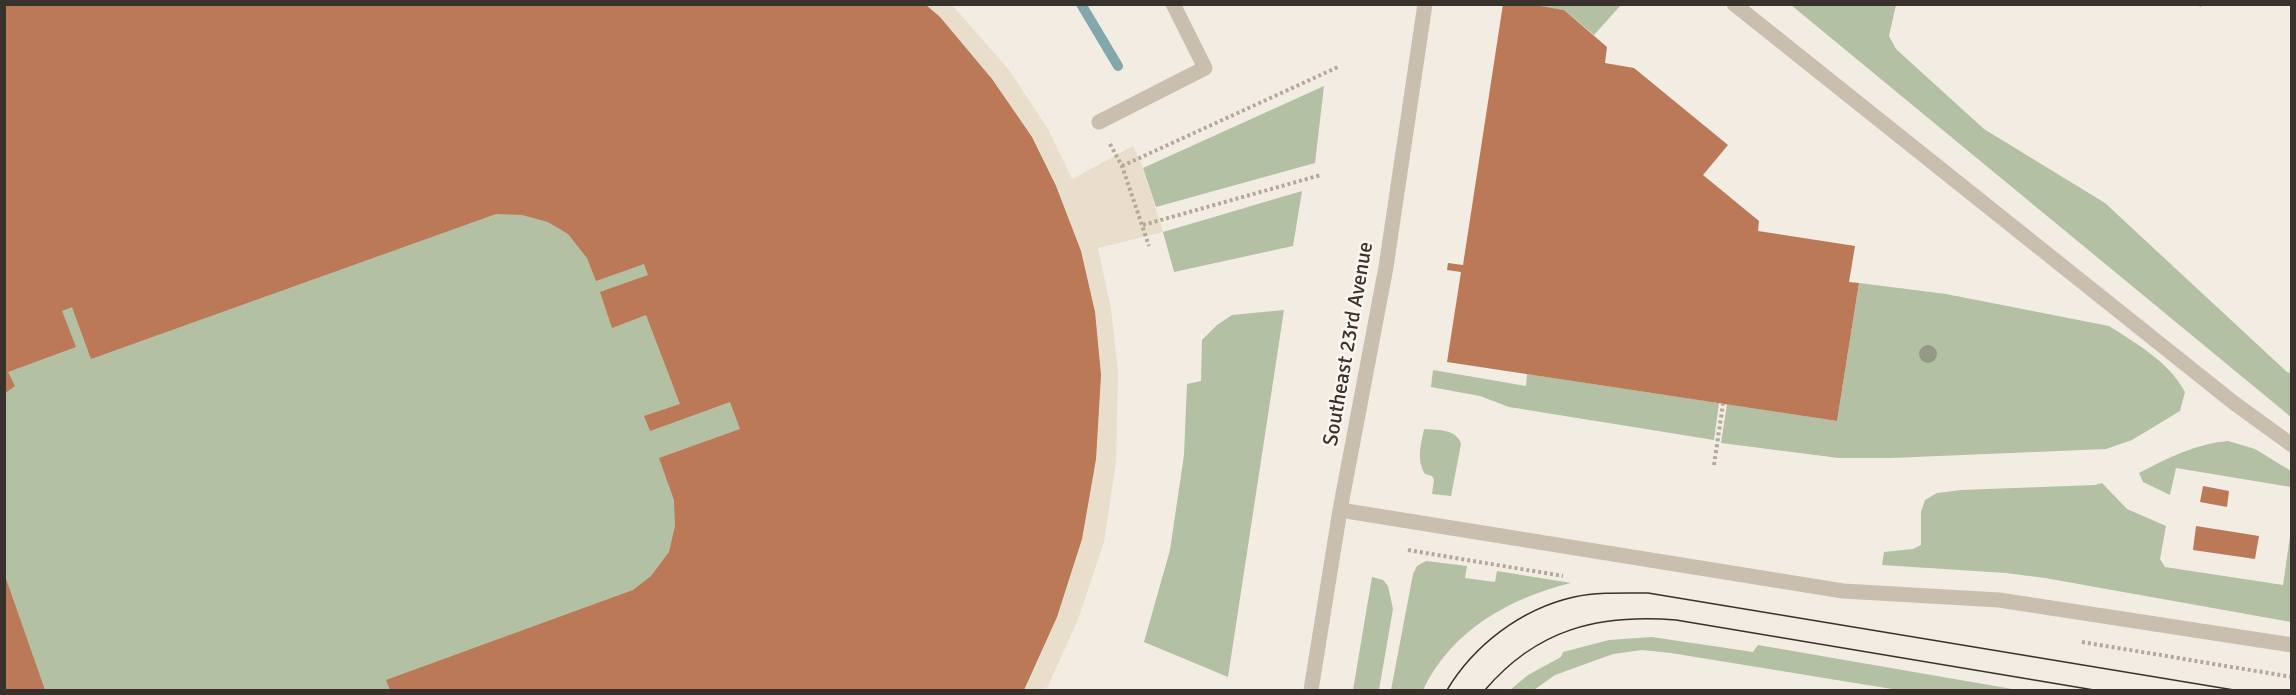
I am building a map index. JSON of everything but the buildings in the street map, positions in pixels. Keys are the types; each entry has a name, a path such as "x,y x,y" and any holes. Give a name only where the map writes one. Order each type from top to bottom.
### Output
{"street":[{"path":"1099,122 1205,68 1173,4"},
{"name":"Southeast 23rd Avenue","path":"1311,690 1340,510 1386,267 1425,4"},
{"path":"1734,4 2234,403 2292,445"},
{"path":"1340,510 1843,591 1999,600 2292,645"}],"path":[{"path":"1122,166 1338,67"},
{"path":"1116,155 1122,166 1149,246"},
{"path":"1143,225 1321,175"},
{"path":"1714,465 1723,404"},
{"path":"1408,550 1563,576"},
{"path":"2081,642 2292,677"}],"green space":[{"path":"4,5 940,17 992,79 1032,137 1056,186 1081,251 1095,312 1101,375 1096,459 1082,539 1057,617 1024,690 5,690"},
{"path":"1528,5 1621,5 1594,35 1564,10"},
{"path":"1791,5 1896,5 1889,36 1896,49 1984,129 2105,203 2287,372 2291,373 2291,417"},
{"path":"1324,86 1315,163 1156,207 1143,168"},
{"path":"1302,191 1293,246 1174,272 1163,232"},
{"path":"1859,283 1946,294 2109,326 2152,354 2171,372 2185,392 2180,411 2132,440 2106,449 1839,458 1721,443 1727,404 1837,421"},
{"path":"1284,310 1228,677 1144,642 1170,550 1184,455 1187,384 1201,381 1202,340 1217,325 1232,315"},
{"path":"1433,370 1526,386 1527,374 1719,403 1714,440 1509,407 1480,396 1431,387"},
{"path":"1424,429 1441,430 1456,435 1459,439 1461,444 1451,496 1432,494 1434,480 1432,476 1425,474 1420,457"},
{"path":"2228,441 2255,449 2291,471 2291,487 2176,468 2170,495 2143,482 2139,473 2193,448"},
{"path":"2102,483 2127,509 2166,526 2160,559 2165,567 2283,585 2291,529 2291,622 2045,578 2006,573 1882,565 1884,552 1913,549 1921,545 1921,512 1925,500 1937,493"},
{"path":"1426,561 1467,566 1465,578 1495,582 1497,571 1571,583 1526,598 1484,620 1449,650 1423,690 1391,690 1413,574 1417,566"},
{"path":"1372,577 1383,580 1388,586 1393,609 1379,690 1353,690"},
{"path":"1652,637 1753,652 1758,645 2018,690 1898,690 1642,650 1613,654 1555,675 1534,690 1510,690 1528,675 1561,657 1563,652 1609,640"}],"shaded area":[{"path":"925,5 952,5 1009,70 1048,129 1072,179 1133,146 1143,168 1163,232 1098,248 1111,309 1118,372 1116,462 1104,542 1077,622 1046,690 1024,690 1057,617 1082,539 1096,459 1101,375 1095,312 1081,251 1056,186 1032,137 992,79 940,17"}],"waterway":[{"path":"1081,4 1118,66"}],"tram line":[{"path":"1447,690 1471,658 1485,644 1501,631 1536,610 1583,595 1629,593 1648,593 2234,690"},
{"path":"1485,690 1505,669 1526,652 1548,639 1595,623 1648,619 1676,620 2094,690"}]}
